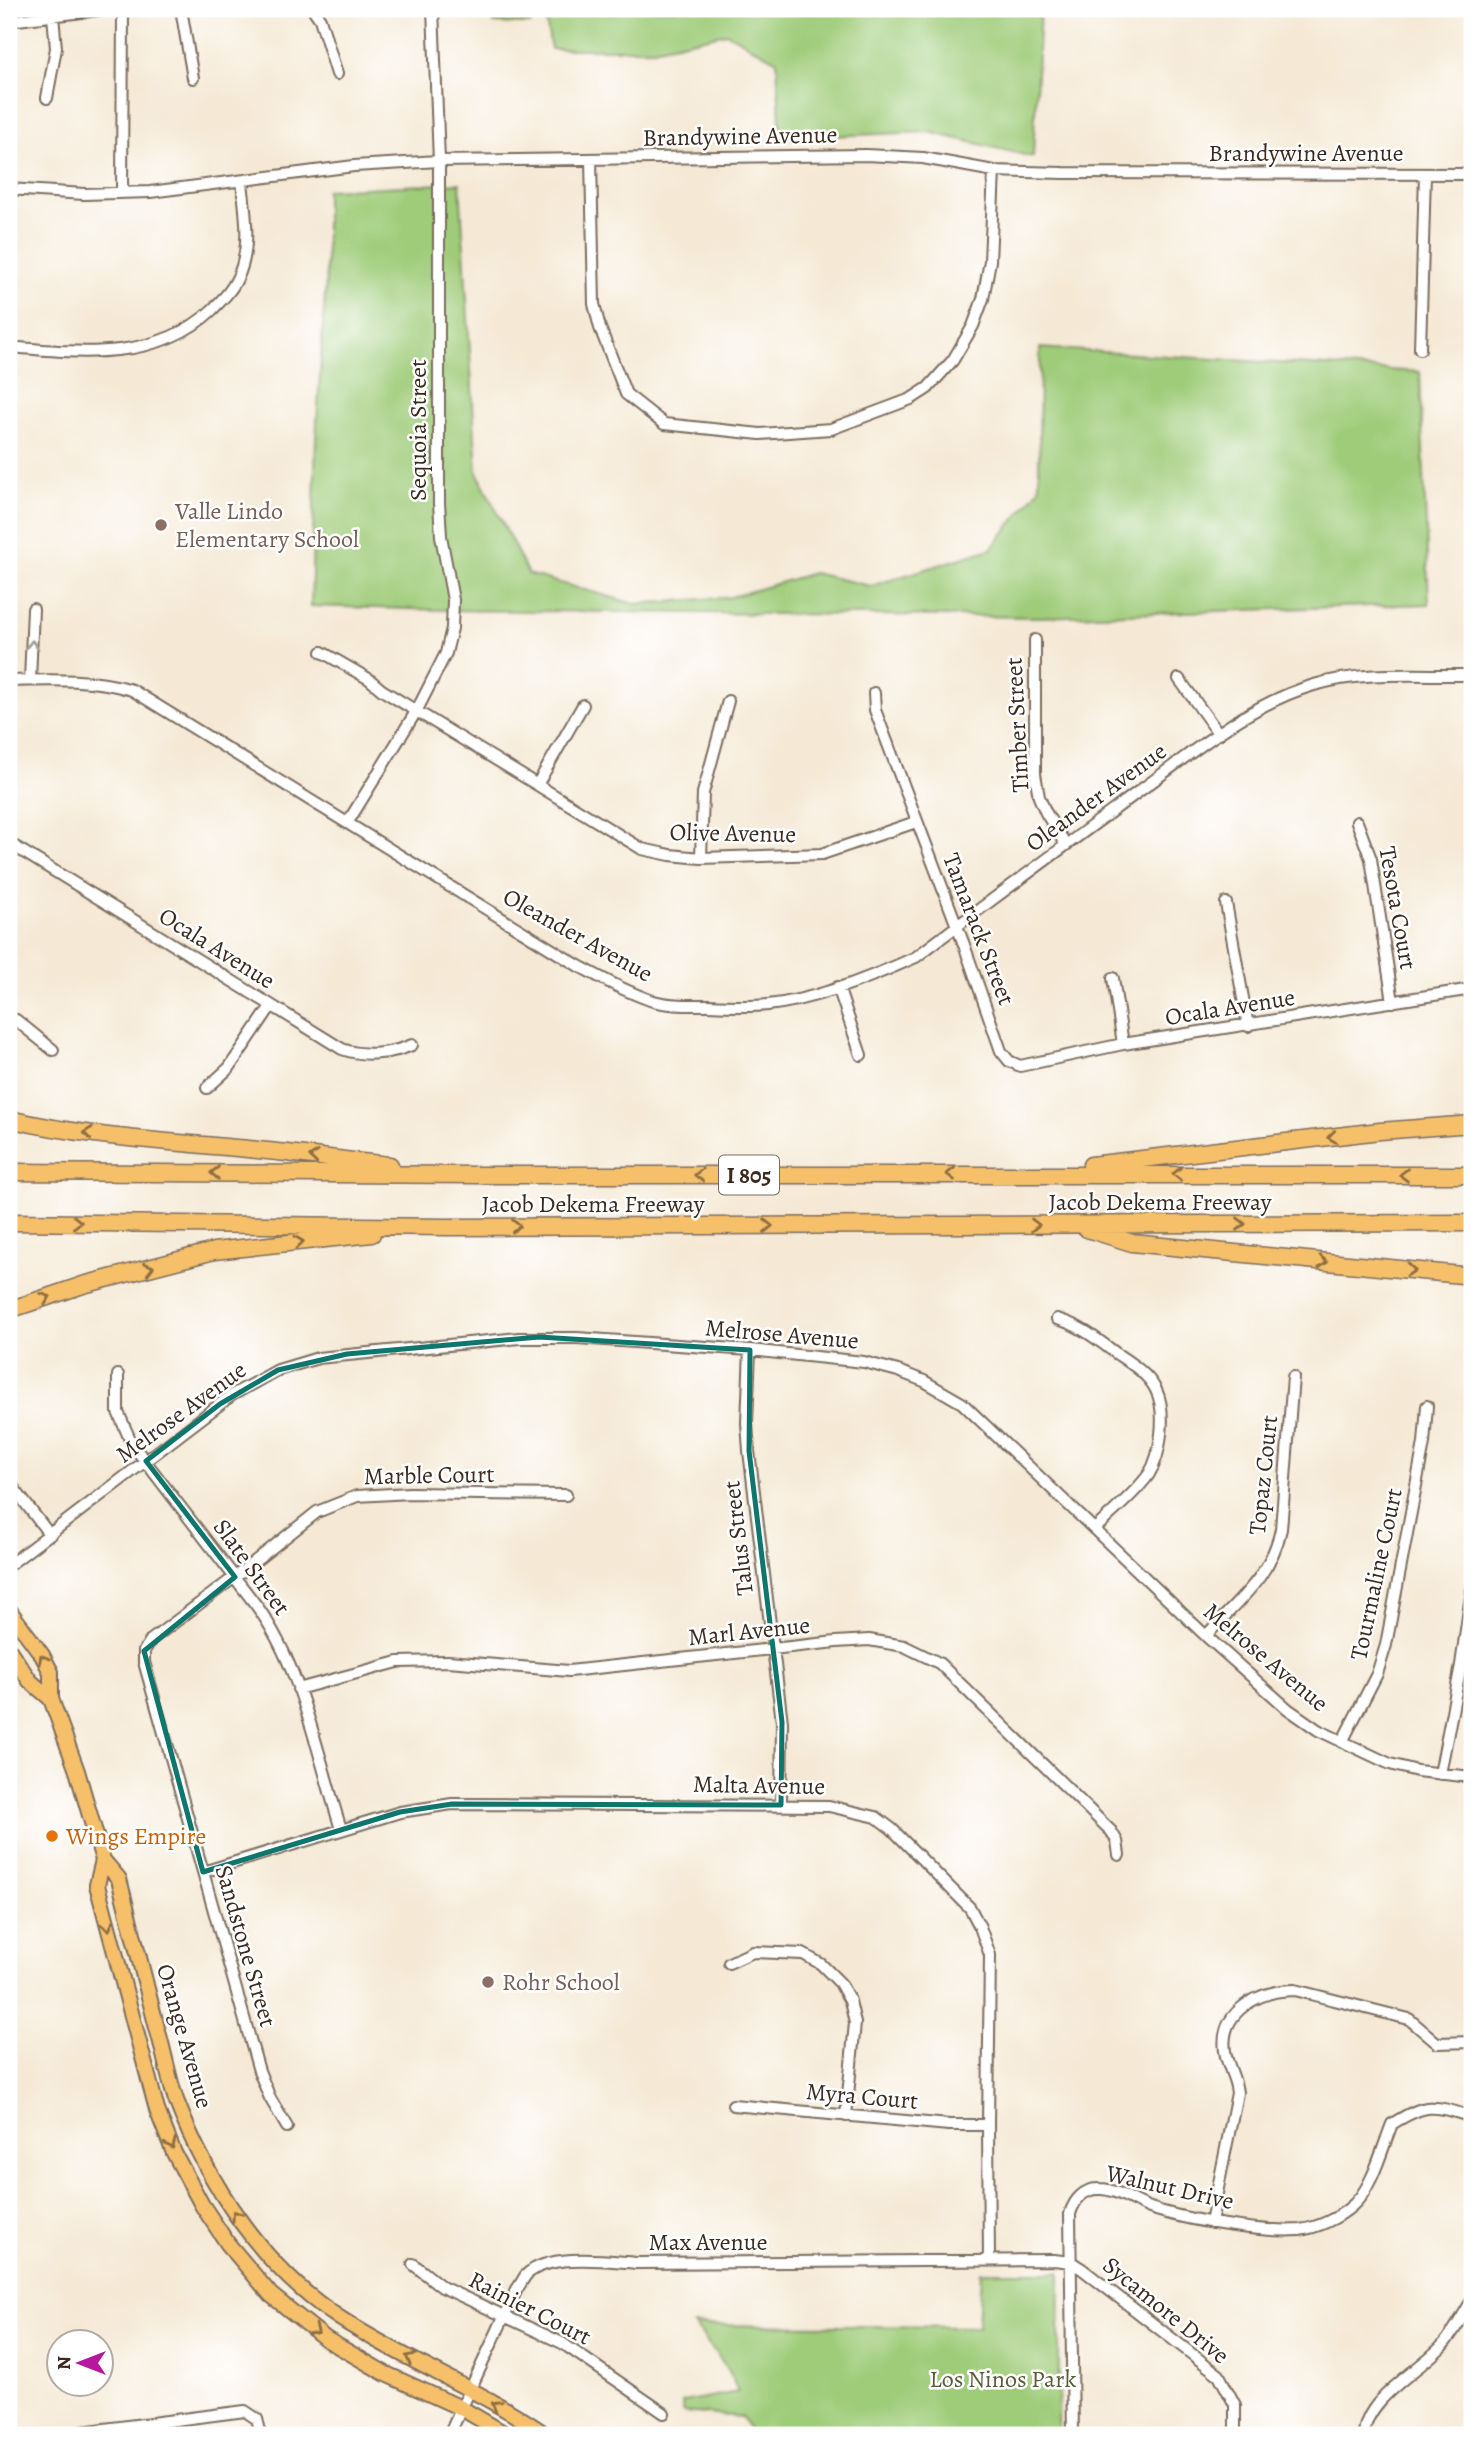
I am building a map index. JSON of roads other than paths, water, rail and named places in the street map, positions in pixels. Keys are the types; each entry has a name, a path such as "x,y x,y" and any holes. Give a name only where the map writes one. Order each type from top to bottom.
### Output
{"highway":[{"path":"9,1119 47,1128 161,1142 269,1151 479,1175"},
{"path":"1019,1174 1380,1131 1472,1124"},
{"name":"Jacob Dekema Freeway","path":"9,1172 1472,1175"},
{"name":"Jacob Dekema Freeway","path":"9,1222 448,1227 1472,1223"},
{"path":"1075,1225 1132,1243 1472,1276"},
{"path":"9,1310 83,1285 214,1251 448,1227"}],"main road":[{"name":"Orange Avenue","path":"9,1610 51,1672 51,1699 69,1744 103,1860 119,1879 176,2098 196,2145 222,2194 244,2227 299,2286 337,2316 471,2390 545,2435"},
{"name":"Orange Avenue","path":"9,1650 30,1681 51,1699"},
{"name":"Orange Avenue","path":"103,1860 97,1885 157,2110 174,2153 202,2205 242,2261 271,2295 326,2339 386,2374 461,2408 507,2435"},
{"path":"130,2009 151,2003"}],"street":[{"path":"9,21 107,9"},
{"path":"122,193 123,9"},
{"path":"181,9 193,78"},
{"path":"313,9 320,19 337,74"},
{"name":"Sequoia Street","path":"348,822 417,710 442,665 451,638 453,600 441,536 439,503 439,161 433,9"},
{"path":"47,97 56,48 53,16"},
{"name":"Brandywine Avenue","path":"9,189 49,193 122,193 364,165 439,161 866,155 923,158 994,171 1472,174"},
{"path":"591,159 594,304 600,328 626,394 664,424 760,434 831,429 911,399 928,388 953,360 973,326 984,299 990,261 994,171"},
{"path":"1420,349 1425,174"},
{"path":"9,347 64,352 117,352 144,346 181,332 206,315 231,291 241,270 247,239 242,181"},
{"path":"30,680 33,609"},
{"name":"Timber Street","path":"1035,640 1035,774 1046,813 1066,845"},
{"name":"Olive Avenue","path":"322,652 642,849 701,858 822,854 916,822"},
{"name":"Oleander Avenue","path":"9,681 69,679 108,683 132,690 577,965 624,991 653,1001 677,1005 768,1004 838,987 889,970 916,957 1219,734 1273,700 1294,691 1342,678 1367,675 1472,675"},
{"path":"1179,679 1219,734"},
{"name":"Tamarack Street","path":"874,693 875,710 957,925 1001,1051"},
{"path":"701,858 704,793 728,701"},
{"path":"537,785 583,705"},
{"name":"Tesota Court","path":"1357,822 1371,859 1393,1002"},
{"name":"Ocala Avenue","path":"9,843 351,1053 394,1053 412,1045"},
{"path":"1226,903 1248,1026"},
{"path":"1113,978 1123,1044"},
{"path":"838,987 861,1055"},
{"name":"Ocala Avenue","path":"1001,1051 1009,1061 1020,1066 1123,1044 1472,989"},
{"path":"207,1088 229,1068 271,1006"},
{"path":"9,1017 53,1050"},
{"path":"1056,1319 1071,1323 1143,1372 1157,1392 1162,1426 1158,1453 1148,1476 1095,1529"},
{"name":"Melrose Avenue","path":"9,1565 254,1381 278,1370 318,1358 540,1337 750,1350 864,1362 898,1371 933,1385 962,1403 1206,1636 1288,1709 1314,1727 1390,1764 1417,1771 1472,1777"},
{"name":"Talus Street","path":"750,1350 747,1423 782,1722 781,1805"},
{"name":"Slate Street","path":"118,1375 118,1412 132,1444 274,1632 298,1689 341,1829"},
{"name":"Topaz Court","path":"1206,1636 1259,1581 1277,1548 1282,1522 1293,1377"},
{"name":"Tourmaline Court","path":"1342,1742 1377,1674 1386,1645 1424,1443 1427,1406"},
{"path":"9,1482 50,1535"},
{"name":"Marble Court","path":"144,1651 151,1640 317,1512 357,1496 410,1493 566,1495"},
{"path":"1440,1774 1470,1627 1472,1588"},
{"name":"Marl Avenue","path":"298,1689 398,1662 448,1661 569,1671 869,1640 904,1646 939,1663 1111,1831 1117,1842 1119,1855"},
{"name":"Sandstone Street","path":"144,1651 144,1662 259,2071 270,2098 287,2127"},
{"name":"Malta Avenue","path":"204,1872 400,1812 452,1804 829,1805 876,1817 892,1829 970,1908 990,1955 989,2261"},
{"path":"729,1962 753,1952 803,1954 826,1968 840,1983 850,2001 855,2024 846,2116"},
{"path":"1211,2222 1237,2094 1225,2050 1225,2039 1235,2014 1253,1998 1281,1990 1295,1990 1409,2019 1437,2043 1472,2042"},
{"name":"Myra Court","path":"733,2105 949,2125 988,2125"},
{"name":"Walnut Drive","path":"1073,2435 1072,2208 1082,2194 1094,2189 1106,2189 1152,2208 1211,2222 1299,2230 1329,2221 1352,2206 1366,2191 1392,2124 1422,2108 1438,2106 1472,2117"},
{"name":"Max Avenue","path":"449,2435 526,2276 540,2266 555,2262 1071,2262"},
{"name":"Sycamore Drive","path":"1071,2262 1219,2375 1235,2405 1235,2435"},
{"name":"Rainier Court","path":"413,2264 442,2287 562,2343 664,2413"},
{"path":"1364,2435 1364,2428 1372,2410 1443,2345 1472,2300"},
{"path":"81,2432 245,2411 257,2419 261,2435"}],"place":[{"name":"Valle Lindo Elementary School","path":"161,525"},
{"name":"Wings Empire","path":"52,1836"},
{"name":"Rohr School","path":"488,1982"}],"park label":[{"name":"Los Ninos Park","path":"1003,2379"}]}
